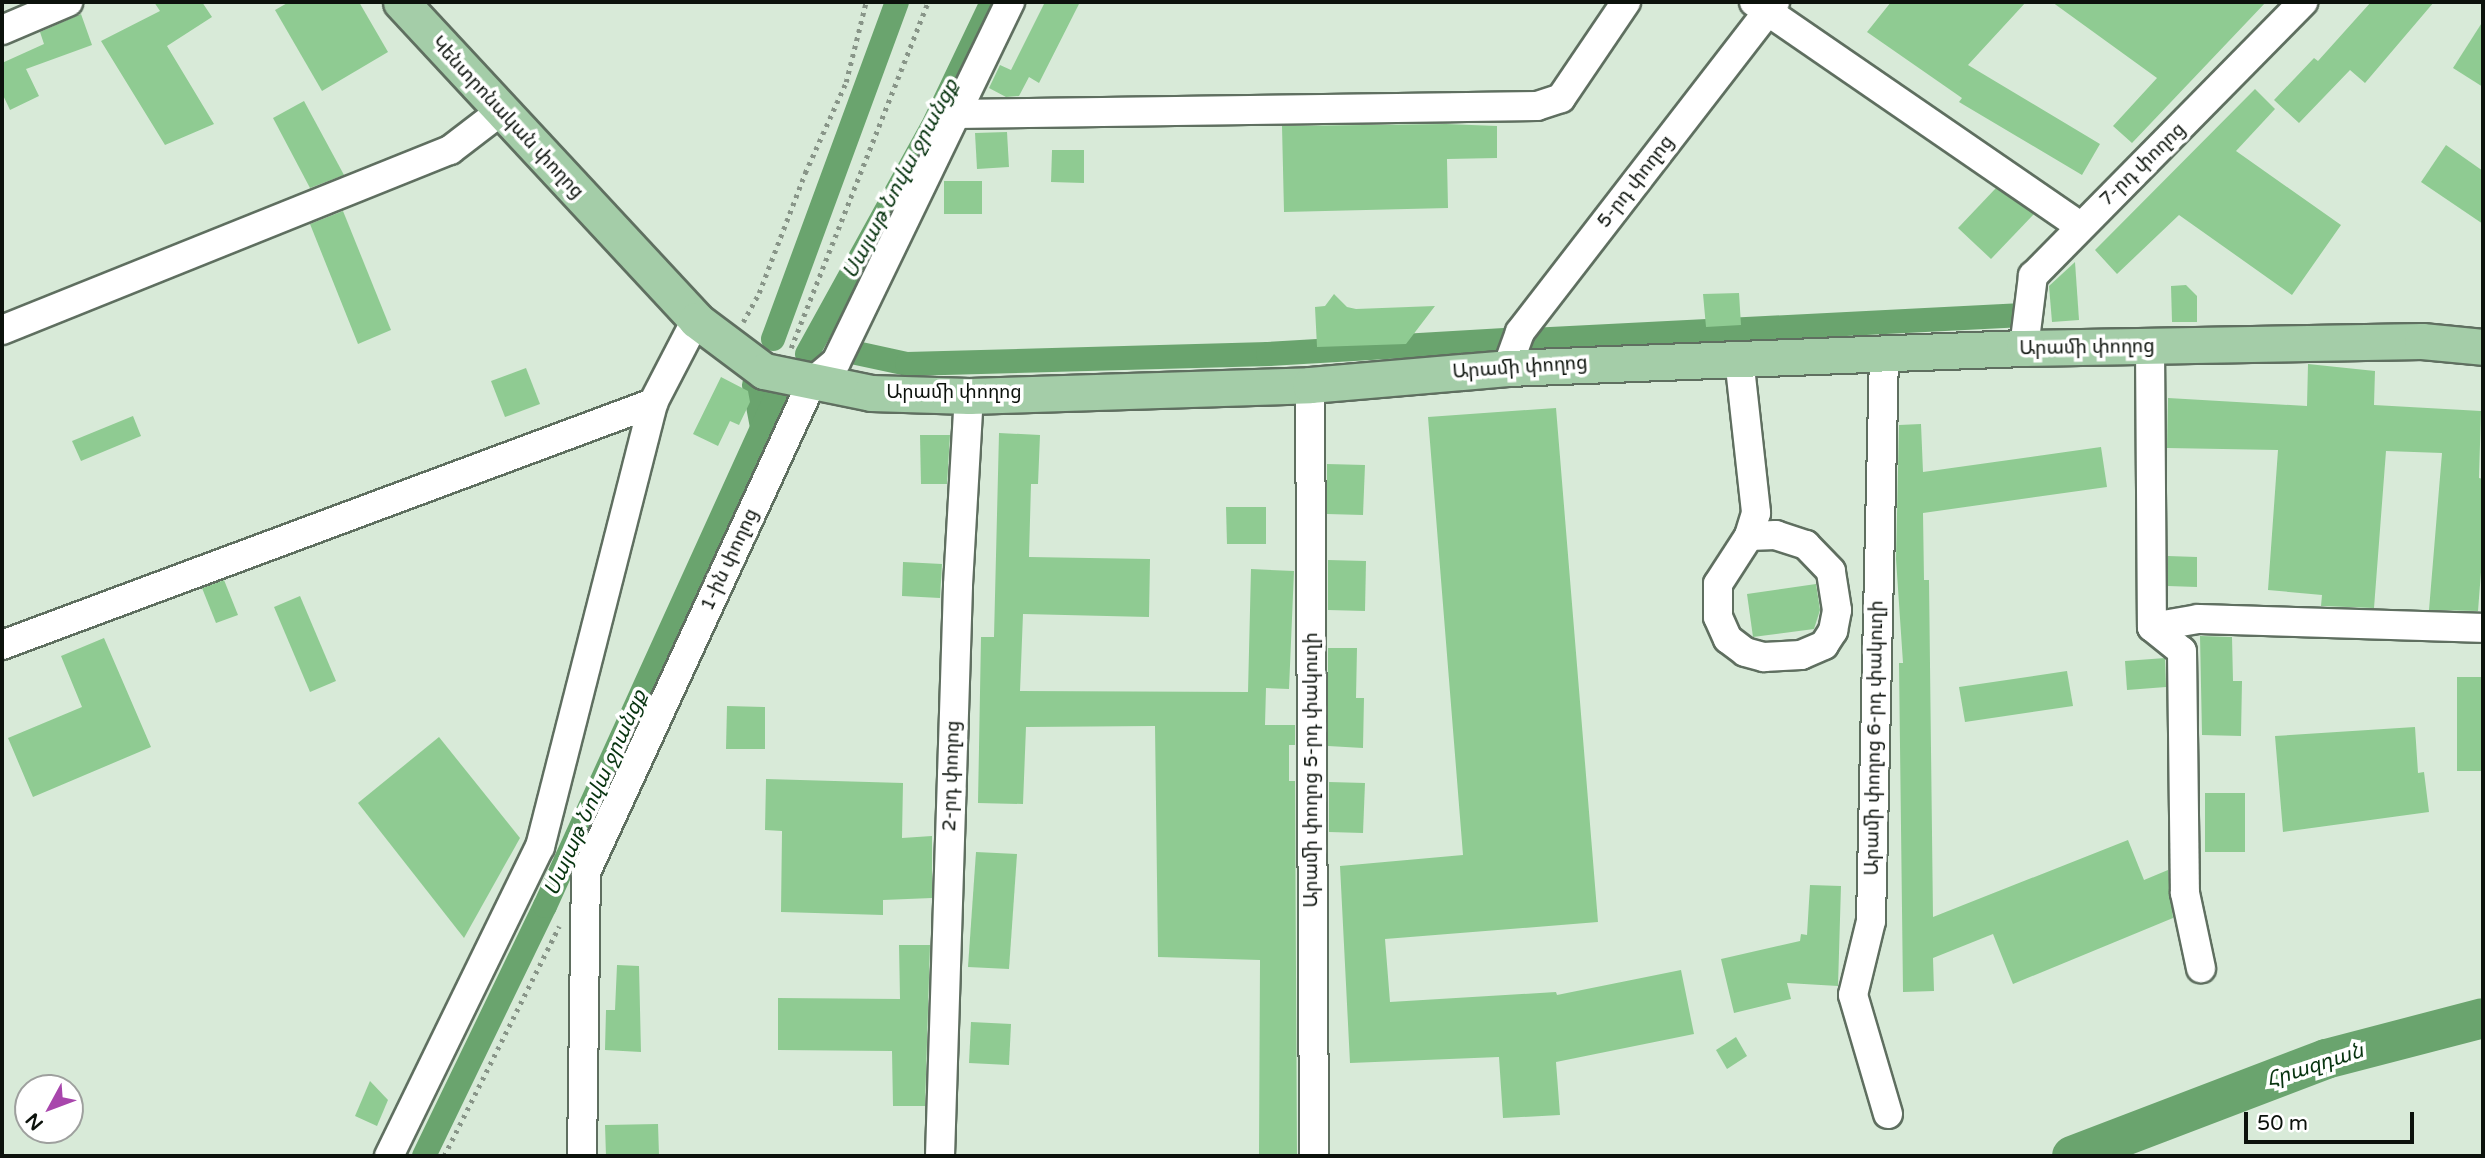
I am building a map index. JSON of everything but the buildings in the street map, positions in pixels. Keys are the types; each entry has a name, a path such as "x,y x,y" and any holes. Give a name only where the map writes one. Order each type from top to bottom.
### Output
{"main road":[{"name":"Կենտրոնական փողոց","path":"401,2 614,233"},
{"name":"Արամի փողոց","path":"614,233 696,320 748,363 796,378 871,393 969,396 1310,385 1507,368 2024,348 2421,341 2483,346"}],"street":[{"path":"2,30 68,2"},
{"name":"1-ին փողոց","path":"582,1156 586,872 796,378 836,362 1010,2"},
{"path":"956,114 1537,106 1561,98 1626,2"},
{"name":"7-րդ փողոց","path":"2024,348 2033,276 2079,225 2154,158 2303,2"},
{"path":"1766,4 2079,225"},
{"name":"5-րդ փողոց","path":"1507,368 1520,332 1766,4"},
{"path":"2,330 450,150 501,111"},
{"path":"390,1156 540,847 653,403 696,320"},
{"path":"2150,347 2152,627"},
{"name":"Արամի փողոց 6-րդ փակուղի","path":"1884,355 1871,921 1853,995 1888,1114"},
{"path":"1739,358 1757,495 1749,536 1717,584 1718,617 1728,639 1745,652 1783,659 1824,645 1833,631 1837,610 1831,571 1806,545 1776,535 1749,536"},
{"name":"Արամի փողոց 5-րդ փակուղի","path":"1310,385 1314,1156"},
{"name":"2-րդ փողոց","path":"940,1156 958,585 969,396"},
{"path":"2,645 653,403"},
{"path":"2152,627 2198,619 2483,628"},
{"path":"2152,627 2182,651 2185,893 2201,968"}],"path":[{"path":"729,347 759,293 804,173 846,82 866,2"},
{"path":"796,378 928,2"},
{"path":"444,1156 561,921"}],"waterway":[{"name":"Սայաթ Նովա ջրանցք","path":"773,339 897,2"},
{"name":"Սայաթ Նովա ջրանցք","path":"807,354 932,128 992,2"},
{"path":"1531,340 2013,316"},
{"path":"847,351 907,364 1268,354 1505,340"},
{"name":"Սայաթ Նովա ջրանցք","path":"754,385 762,427"},
{"name":"Սայաթ Նովա ջրանցք","path":"424,1156 545,906 777,395"},
{"name":"Հրազդան","path":"2072,1156 2326,1059 2483,1018"}]}
